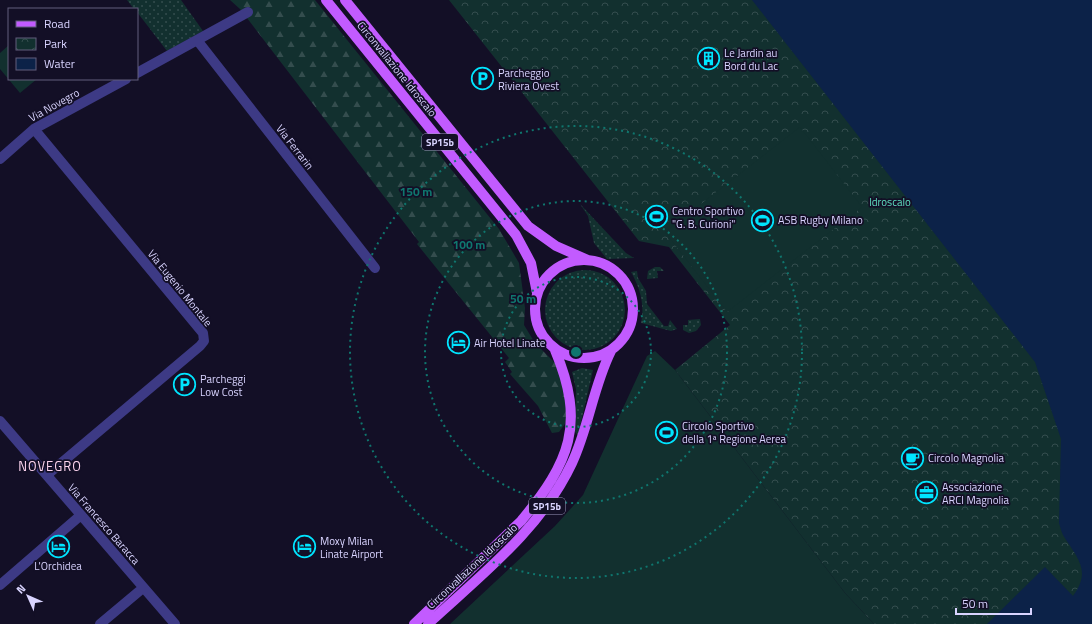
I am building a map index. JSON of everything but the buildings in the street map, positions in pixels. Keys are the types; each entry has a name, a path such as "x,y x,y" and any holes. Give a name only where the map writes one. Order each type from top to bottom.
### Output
{"main road":[{"name":"Circonvallazione Idroscalo","path":"326,0 516,235 531,264 537,293"},
{"name":"Circonvallazione Idroscalo","path":"345,0 528,226 556,246 588,260"},
{"name":"SP15b","path":"588,260 611,268 620,275 631,294 633,305 630,326 625,336 611,351 592,358 583,359 564,355 555,350 542,337 536,325 534,311 537,293 549,274 568,262 588,260"},
{"name":"Circonvallazione Idroscalo","path":"414,624 521,521 536,504 560,464 571,433 571,406 567,380 555,350"},
{"name":"Circonvallazione Idroscalo","path":"428,624 511,547 546,507 572,463 581,442 599,375 611,351"}],"street":[{"path":"138,72 248,12"},
{"name":"Via Ferrarin","path":"197,40 375,268"},
{"name":"Via Novegro","path":"0,159 34,130 124,80"},
{"name":"Via Eugenio Montale","path":"34,130 203,333 204,341 48,475"},
{"name":"Via Francesco Baracca","path":"0,421 175,624"},
{"path":"0,585 81,515"},
{"path":"100,624 143,588"}],"green space":[{"path":"127,0 181,0 203,31 167,51 138,13 138,8 133,8"},
{"path":"230,0 315,0 499,229 519,263 525,308 524,325 535,343 559,367 564,386 567,418 565,424 559,432 552,433 538,406 510,374 512,372 505,362 509,358 417,244 419,242 240,9"},
{"name":"Idroscalo","path":"449,0 1092,0 1092,624 874,624 845,593 675,370 730,325 669,247 639,241"},
{"path":"8,46 8,79 0,69 0,53"},
{"path":"9,80 36,80 20,93"},
{"name":"ASB Rugby Milano","path":"800,127 862,207 727,312 665,232"},
{"path":"580,204 626,253 634,258 607,259 594,243 588,216"},
{"path":"655,267 660,267 664,271 657,271 658,278 647,279 648,271"},
{"path":"585,270 600,273 613,282 622,295 625,310 622,325 613,338 600,347 585,350 570,347 557,338 548,325 545,310 548,295 557,282 570,273"},
{"path":"637,271 638,278 646,291 647,304 664,326 668,326 670,320 677,329 671,331 641,323 641,296 631,272"},
{"path":"700,319 701,325 696,331 689,333 683,330 683,325 688,325 688,320"},
{"name":"Circolo Sportivo della 1ª Regione Aerea","path":"655,351 675,370 845,593 874,624 450,624 555,526 583,495 647,356"},
{"path":"582,368 593,370 578,435 575,432 576,389 572,372"}],"water":[{"name":"Idroscalo","path":"752,0 1092,0 1092,624 987,624 1045,567 1073,596 1079,587 1081,579 1082,571 1080,564 1063,535 1059,523 1061,439 1035,362"}],"place":[{"name":"Le Jardin au Bord du Lac","path":"708,59"},
{"name":"Parcheggio Riviera Ovest","path":"482,79"},
{"name":"Centro Sportivo \"G. B. Curioni\"","path":"656,217"},
{"name":"ASB Rugby Milano","path":"763,220"},
{"name":"Air Hotel Linate","path":"459,343"},
{"name":"Parcheggi Low Cost","path":"184,385"},
{"name":"Circolo Sportivo della 1ª Regione Aerea","path":"667,432"},
{"name":"Circolo Magnolia","path":"913,458"},
{"name":"Associazione ARCI Magnolia","path":"927,493"},
{"name":"L'Orchidea","path":"58,546"},
{"name":"Moxy Milan Linate Airport","path":"304,547"}],"district":[{"name":"NOVEGRO","path":"50,466"}]}
